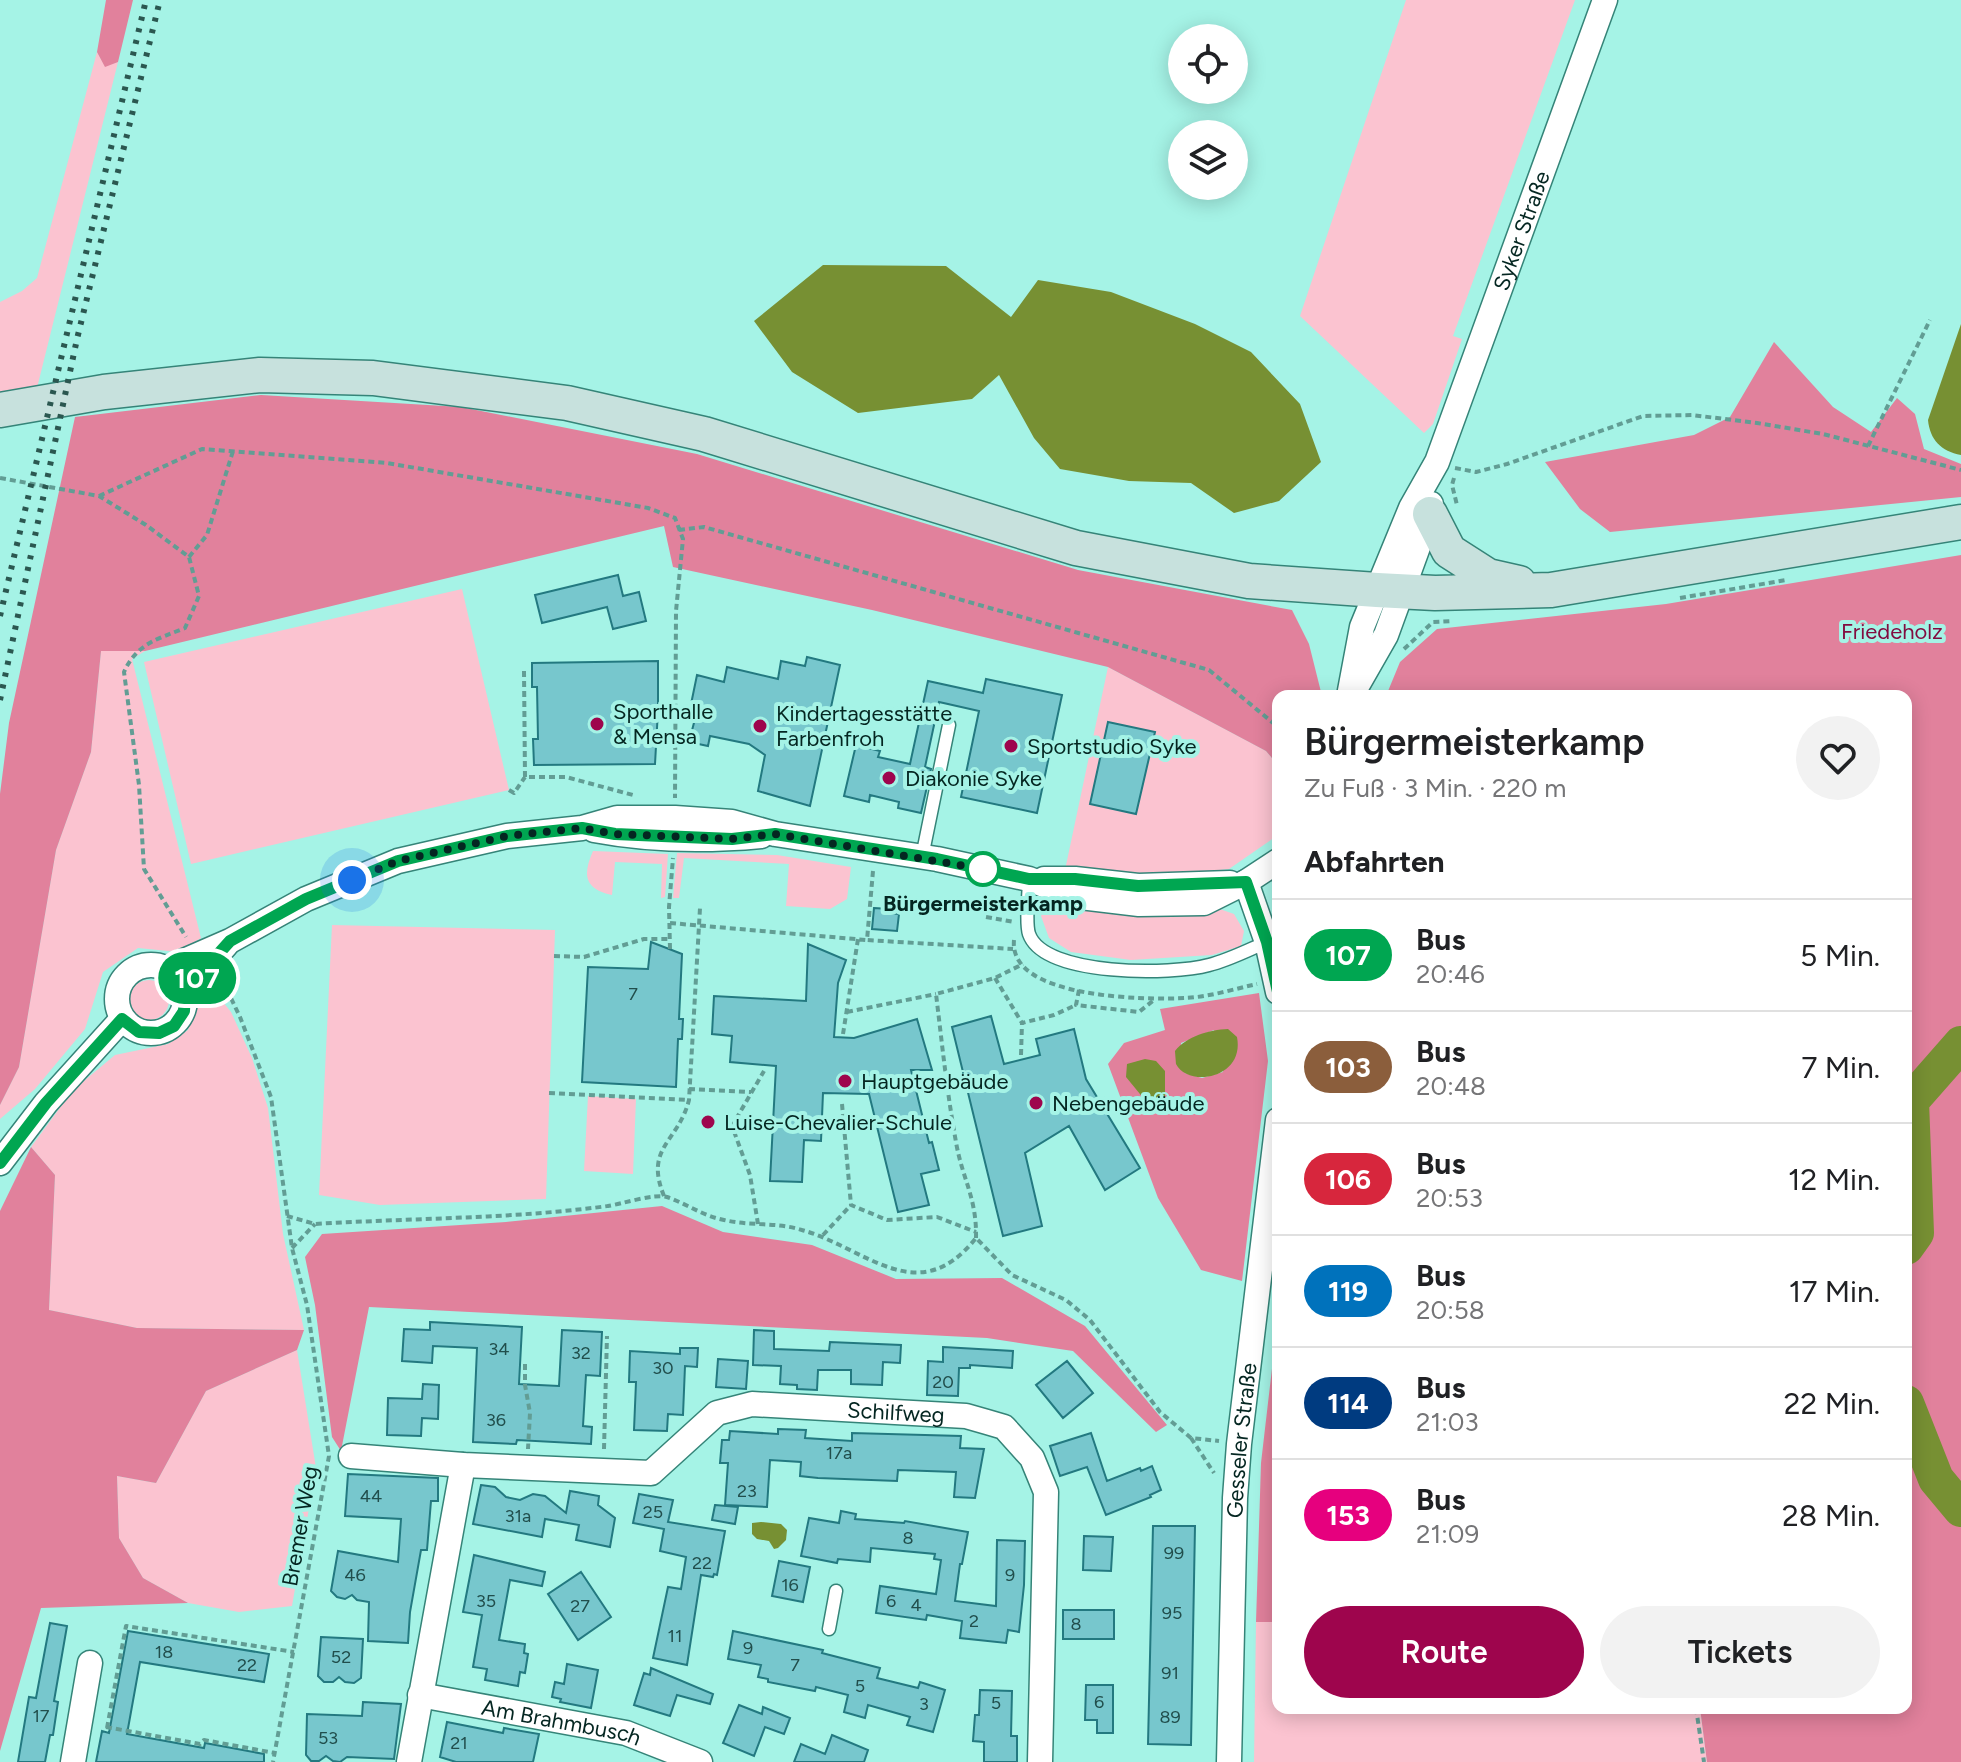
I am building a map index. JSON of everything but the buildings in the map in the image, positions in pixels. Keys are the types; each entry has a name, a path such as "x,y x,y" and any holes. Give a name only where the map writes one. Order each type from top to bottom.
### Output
{"main road":[{"path":"0,410 104,392 260,375 373,378 522,397 567,403 704,434 1076,548 1249,581 1390,591 1551,590 1961,522"},
{"path":"1430,514 1449,551 1488,576 1551,590"}],"street":[{"name":"Syker Straße","path":"1390,591 1411,508 1437,462 1605,0"},
{"name":"Syker Straße","path":"1390,591 1430,514 1437,462"},
{"path":"1354,690 1386,635 1390,591"},
{"path":"202,961 185,991 184,1011 174,1026 159,1033 139,1032 122,1019 116,1003 118,985 132,969 149,964 168,968 202,961 230,941 306,899 398,861 507,836 582,828 617,818 732,822 775,834 922,857 1029,879 1072,896 1139,904 1204,903 1272,865"},
{"path":"582,828 615,834 732,839 775,834"},
{"path":"1246,882 1272,964"},
{"path":"168,968 178,977 185,991"},
{"path":"0,1163 46,1103 122,1019"},
{"name":"Gesseler Straße","path":"1229,1762 1235,1498 1272,1170"},
{"name":"Schilfweg","path":"351,1456 527,1469 651,1473 717,1413 752,1404 966,1416 1004,1427 1032,1458 1046,1492 1040,1762"},
{"path":"409,1762 463,1465"},
{"path":"73,1762 90,1663"},
{"name":"Am Brahmbusch","path":"420,1695 626,1733 700,1762"}],"lane":[{"path":"922,857 949,725"},
{"path":"1029,879 1029,934 1042,952 1066,961 1130,971 1178,971 1210,965 1267,942"},
{"path":"829,1629 836,1591"}],"path":[{"path":"1868,446 1930,320"},
{"path":"1476,472 1643,416 1692,415 1823,434 1961,470"},
{"path":"99,496 202,449 387,463 633,505 675,518 683,539 676,611 675,818"},
{"path":"0,478 99,496 189,557 207,535 233,451"},
{"path":"679,530 704,527 1209,670 1272,722"},
{"name":"Bremer Weg","path":"189,557 199,596 185,628 152,641 131,655 124,672 139,785 144,869 202,961 228,992 257,1055 271,1097 292,1248 307,1305 329,1456 273,1762"},
{"path":"509,790 514,793 525,777 524,671"},
{"path":"525,777 566,777 634,795"},
{"path":"670,949 673,850"},
{"path":"867,940 874,865"},
{"path":"664,1196 656,1169 661,1151 685,1115 689,1100 700,908"},
{"path":"1015,912 1014,949 1023,964 1043,982 1108,997 1156,998 1188,998 1272,987"},
{"path":"986,917 1016,922"},
{"path":"670,923 1014,949"},
{"path":"554,956 584,957 644,939 670,939"},
{"path":"843,1034 858,939"},
{"path":"847,1012 995,978 1023,964"},
{"path":"995,978 1022,1023 1021,1055"},
{"path":"1076,1005 1079,990"},
{"path":"287,1216 315,1224 515,1214 608,1206 664,1196 701,1214 726,1221 794,1227 823,1235 884,1268 907,1273 930,1272 962,1256 976,1235 969,1182 956,1146 936,994"},
{"path":"1022,1023 1054,1015 1076,1005 1139,1012 1156,998"},
{"path":"758,1224 750,1175 732,1126 764,1071"},
{"path":"689,1089 752,1092"},
{"path":"549,1093 689,1100"},
{"path":"823,1235 851,1205 842,1104"},
{"path":"851,1205 887,1220 937,1217 976,1235 1012,1275 1066,1300 1090,1320 1160,1412 1191,1438 1222,1485 1235,1498"},
{"path":"292,1248 315,1224"},
{"path":"603,1471 607,1336"},
{"path":"525,1364 530,1413 527,1469"},
{"path":"530,1413 537,1412"},
{"path":"1191,1438 1239,1444"},
{"path":"107,1728 126,1626 294,1652"},
{"path":"1697,1714 1704,1762"},
{"path":"80,1723 200,1744 204,1740 275,1753"}],"shaded area":[{"path":"1406,0 1575,0 1453,336 1462,339 1433,424 1424,433 1300,316"},
{"path":"97,52 105,66 118,62 37,388 0,395 0,302 22,291 37,278"},
{"path":"823,265 946,266 1011,317 1038,280 1111,292 1195,324 1251,352 1300,404 1321,462 1279,501 1234,513 1191,483 1129,481 1060,469 1034,438 999,375 972,399 858,413 792,372 754,321"},
{"path":"1961,324 1961,455 1938,444 1928,420"},
{"path":"462,589 509,790 191,864 144,662"},
{"path":"101,651 145,651 132,659 201,938 178,952 138,948 103,972 85,1029 35,1089 0,1119 0,1105 19,1067 56,850 91,752"},
{"path":"1108,667 1266,751 1272,758 1272,839 1229,869 1165,876 1065,870"},
{"path":"593,851 668,854 665,897 661,898 662,864 615,862 612,895 596,889 587,874"},
{"path":"677,853 777,855 851,867 847,899 830,909 786,906 789,864 684,858 679,898 673,898"},
{"path":"1057,899 1214,907 1234,914 1244,931 1241,946 1212,955 1131,960 1071,952 1049,938 1041,916 1048,902"},
{"path":"332,925 555,930 546,1199 380,1205 319,1195"},
{"path":"149,980 163,986 169,1000 163,1014 149,1020 135,1014 129,1000 135,986"},
{"path":"207,982 231,1012 252,1058 268,1108 283,1234 304,1330 137,1328 49,1310 55,1175 31,1147 73,1090 115,1055 168,1044 188,1030 196,1000"},
{"path":"1228,1029 1237,1037 1237,1051 1233,1062 1224,1070 1214,1075 1192,1076 1176,1064 1175,1051 1186,1041 1206,1032"},
{"path":"1145,1059 1156,1061 1165,1071 1165,1101 1159,1108 1149,1105 1126,1077 1127,1064"},
{"path":"588,1096 636,1099 633,1174 584,1171"},
{"path":"297,1350 316,1468 292,1606 239,1612 188,1603 143,1578 119,1538 117,1476 156,1483 206,1391"},
{"path":"752,1523 781,1524 787,1530 786,1540 778,1548 774,1549 769,1541 757,1539 752,1534"},
{"path":"1256,1622 1272,1622 1272,1714 1701,1714 1707,1762 1254,1762"}],"green space":[{"path":"106,0 133,0 118,62 105,67 97,52"},
{"path":"1774,342 1833,407 1871,432 1897,398 1915,414 1924,449 1961,464 1961,497 1610,532 1580,509 1545,462 1694,435 1730,417"},
{"path":"261,395 461,407 697,454 1078,570 1292,610 1309,644 1320,690 1272,690 1272,758 1266,751 1108,667 872,610 673,567 664,526 145,651 101,651 91,752 56,850 19,1067 0,1105 0,794 9,723 75,417"},
{"name":"Friedeholz","path":"1961,555 1961,1762 1707,1762 1701,1714 1912,1714 1912,690 1388,690 1400,662 1437,629 1666,604"},
{"path":"1259,993 1268,1061 1242,1281 1201,1270 1158,1198 1108,1064 1124,1043 1165,1030 1160,1009","holes":["1214,1030 1223,1072 1202,1078 1185,1073 1181,1043"]},
{"path":"31,1147 55,1175 49,1310 137,1328 304,1330 297,1350 206,1391 156,1483 117,1476 119,1538 143,1578 188,1603 41,1608 0,1751 0,1211"},
{"path":"662,1206 723,1232 812,1245 896,1279 1002,1278 1085,1326 1167,1425 1156,1432 1073,1351 987,1338 369,1307 341,1451 332,1437 315,1305 305,1257 322,1234 506,1222"},
{"path":"1272,1369 1272,1622 1256,1622 1261,1463"}],"waterway":[{"path":"1912,1100 1961,1044"},
{"path":"1912,1127 1916,1233 1912,1239"},
{"path":"1912,1418 1936,1479 1961,1509"}],"railway":[{"path":"0,616 146,0"},
{"path":"0,700 77,339 160,0"}],"bus line":[{"name":"107","path":"0,1163 46,1103 122,1019 139,1032 159,1033 174,1026 184,1011 185,991 230,941 306,899 398,861 507,836 582,828 615,834 732,839 775,834 937,859 1029,879 1075,879 1138,886 1246,882 1272,965"}],"place":[{"name":"Sporthalle & Mensa","path":"597,724"},
{"name":"Kindertagesstätte Farbenfroh","path":"760,726"},
{"name":"Sportstudio Syke","path":"1011,746"},
{"name":"Diakonie Syke","path":"889,778"},
{"name":"Bürgermeisterkamp","path":"983,869"},
{"name":"Hauptgebäude","path":"845,1081"},
{"name":"Nebengebäude","path":"1036,1103"},
{"name":"Luise-Chevalier-Schule","path":"708,1122"}],"route":[{"path":"352,880 398,861 507,836 582,828 615,834 732,839 775,834 983,869"}]}
